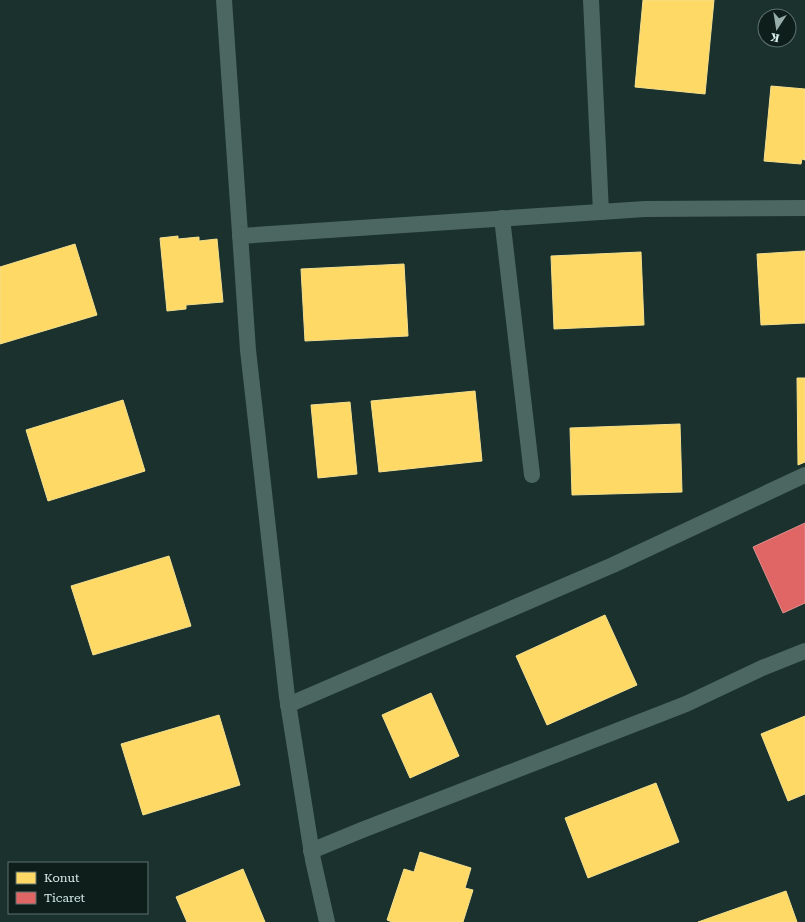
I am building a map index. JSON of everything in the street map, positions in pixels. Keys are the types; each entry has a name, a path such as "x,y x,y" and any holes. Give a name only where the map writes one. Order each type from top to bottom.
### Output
{"street":[{"path":"224,0 248,350 288,705 311,851 327,922"},
{"path":"591,0 601,212"},
{"path":"240,236 645,209 805,208"},
{"path":"502,218 532,475"},
{"path":"288,705 613,565 805,475"},
{"path":"311,851 686,704 762,668 805,650"}],"building: Konut":[{"path":"643,0 714,0 705,94 635,87"},
{"path":"771,86 805,89 805,160 802,159 801,164 764,161"},
{"path":"178,236 178,239 199,237 199,241 217,239 223,302 186,305 186,309 167,311 160,238"},
{"path":"75,244 97,315 0,344 0,267"},
{"path":"805,251 805,323 761,325 757,254"},
{"path":"641,252 644,325 554,329 551,256"},
{"path":"404,264 408,336 305,341 301,269"},
{"path":"797,378 805,378 805,462 798,465"},
{"path":"475,391 482,461 379,472 371,401"},
{"path":"123,400 145,471 48,501 26,430"},
{"path":"350,402 357,474 318,478 311,405"},
{"path":"680,424 682,492 572,495 570,428"},
{"path":"169,556 191,626 93,655 71,586"},
{"path":"605,615 637,685 547,725 516,656"},
{"path":"431,693 459,756 410,778 382,715"},
{"path":"219,715 240,785 143,815 121,744"},
{"path":"805,716 805,794 788,801 761,734"},
{"path":"656,783 679,842 588,878 565,818"},
{"path":"420,852 471,868 465,888 473,890 463,922 392,922 387,920 404,869 414,872"},
{"path":"243,869 265,922 187,922 176,897"},
{"path":"786,891 797,922 698,922"}],"building: Ticaret":[{"path":"805,523 805,603 783,613 753,547"}]}
